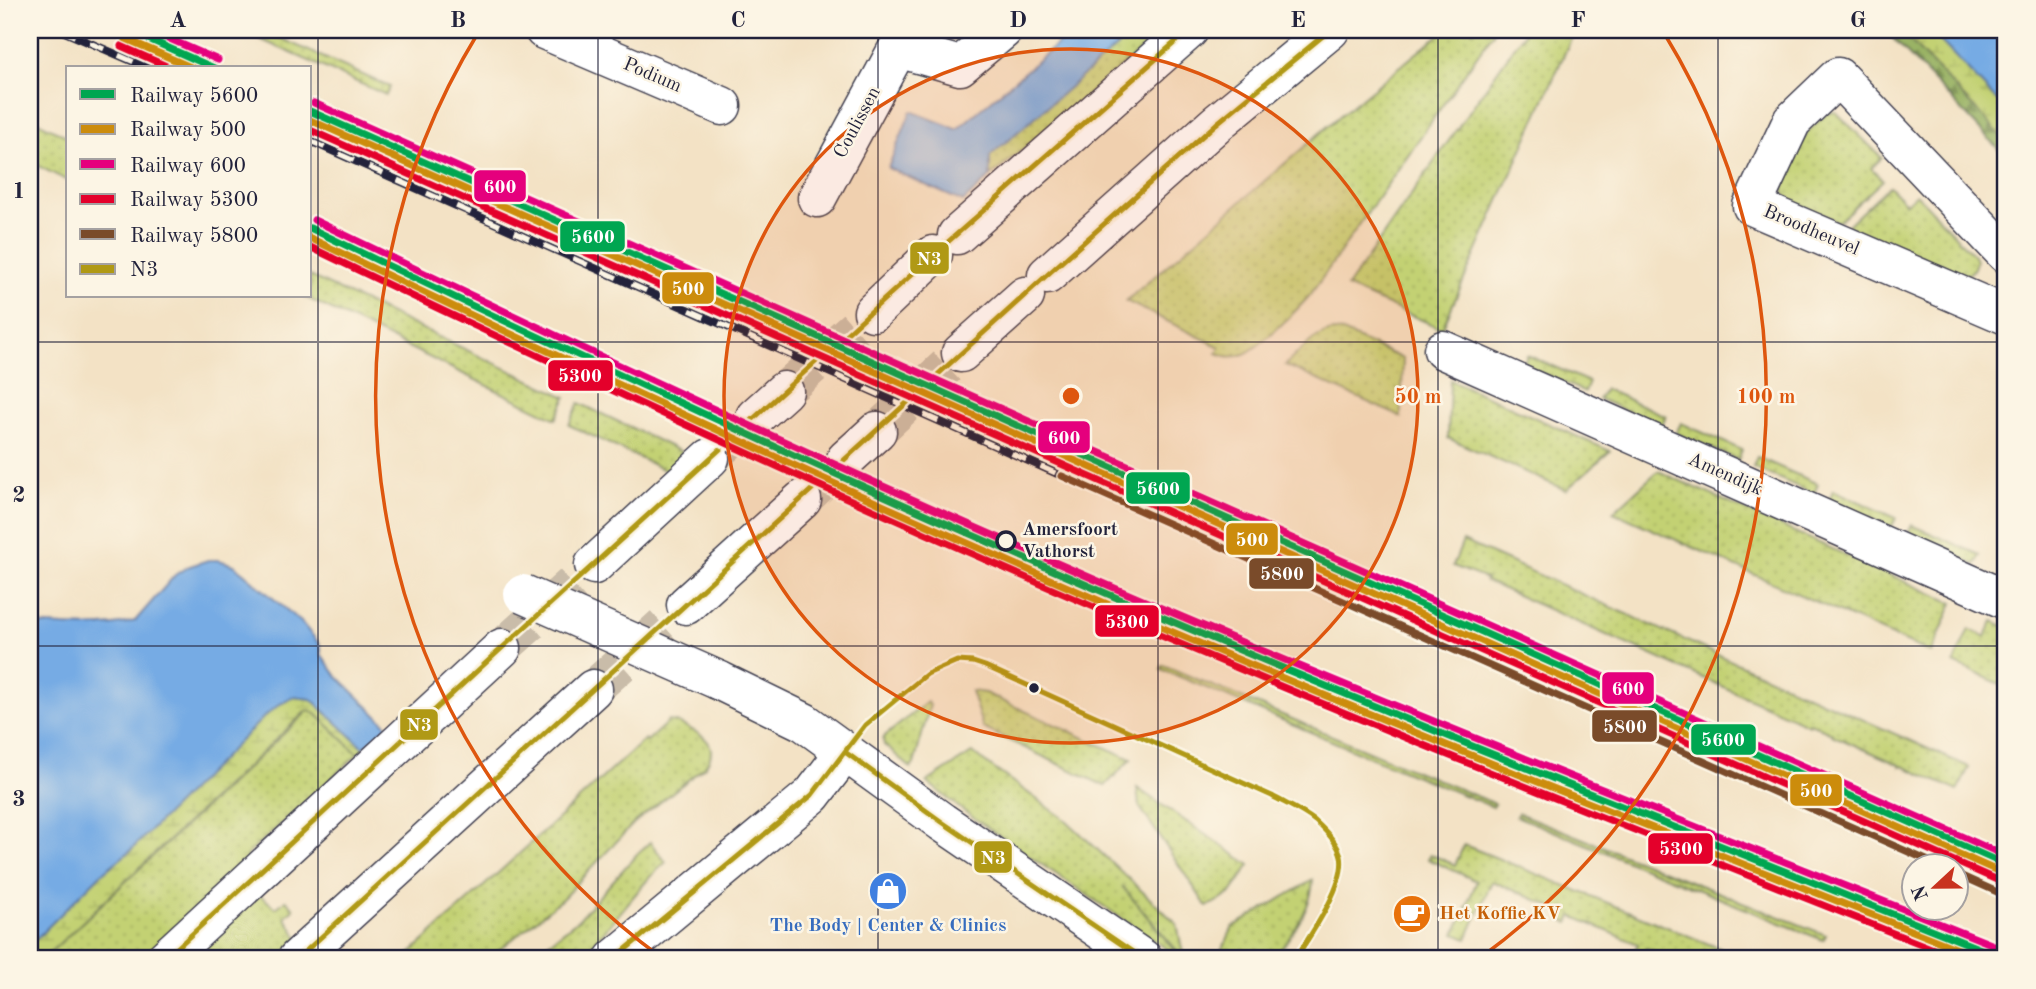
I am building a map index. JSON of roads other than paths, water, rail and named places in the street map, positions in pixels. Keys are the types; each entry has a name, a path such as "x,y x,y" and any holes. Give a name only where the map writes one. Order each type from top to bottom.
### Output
{"street":[{"name":"Podium","path":"544,30 722,106"},
{"name":"Coulissen","path":"817,198 902,39 960,66 1003,30"},
{"path":"873,312 1189,30"},
{"path":"961,353 1216,124 1330,30"},
{"name":"Broodheuvel","path":"2006,254 1838,77 1791,121 1752,206 2006,314"},
{"name":"Amendijk","path":"1443,350 2006,600"},
{"path":"755,417 784,391"},
{"path":"846,459 877,431"},
{"path":"594,565 710,458"},
{"path":"686,605 802,500"},
{"path":"523,594 719,680 804,722 942,822 1143,959"},
{"path":"165,959 502,648"},
{"path":"297,959 593,689"},
{"path":"614,959 812,795 845,752"}],"water":[{"path":"1074,30 1136,30 990,156 990,177 963,202 888,168 911,111 957,129"},
{"path":"1930,30 2001,30 2006,35 2006,110"},
{"path":"208,560 234,565 301,622 318,642 321,654 336,675 388,726 364,748 311,699 294,697 280,704 30,945 30,624 96,626 135,621 175,575 187,567"}],"tunnel":[{"path":"784,391 873,312"},
{"path":"877,431 961,353"},
{"path":"710,458 755,417"},
{"path":"802,500 846,459"},
{"path":"502,648 594,565"},
{"path":"593,689 686,605"}],"railway":[{"path":"60,30 143,66"},
{"path":"312,142 1062,476"}],"rail line":[{"name":"5600","path":"128,30 209,66"},
{"name":"600","path":"149,30 218,60"},
{"name":"500","path":"124,38 188,66"},
{"name":"5300","path":"121,46 166,66"},
{"name":"600","path":"314,103 2006,856"},
{"name":"5600","path":"312,112 2006,865"},
{"name":"500","path":"312,121 2002,873"},
{"name":"5300","path":"312,131 1999,881"},
{"name":"600","path":"314,220 741,422 1064,566 1589,784 2006,950"},
{"name":"5600","path":"312,229 738,430 1062,574 1483,751 2006,959"},
{"name":"500","path":"312,239 736,439 1059,583 1473,756 1983,959"},
{"name":"5300","path":"312,248 735,447 1056,591 1461,760 1959,959"},
{"name":"5800","path":"1062,476 1908,852"},
{"name":"5800","path":"1969,879 2006,896"}],"place":[{"name":"Amersfoort Vathorst","path":"1006,541"},
{"name":"The Body | Center & Clinics","path":"888,891"},
{"name":"Het Koffie KV","path":"1412,914"}]}
